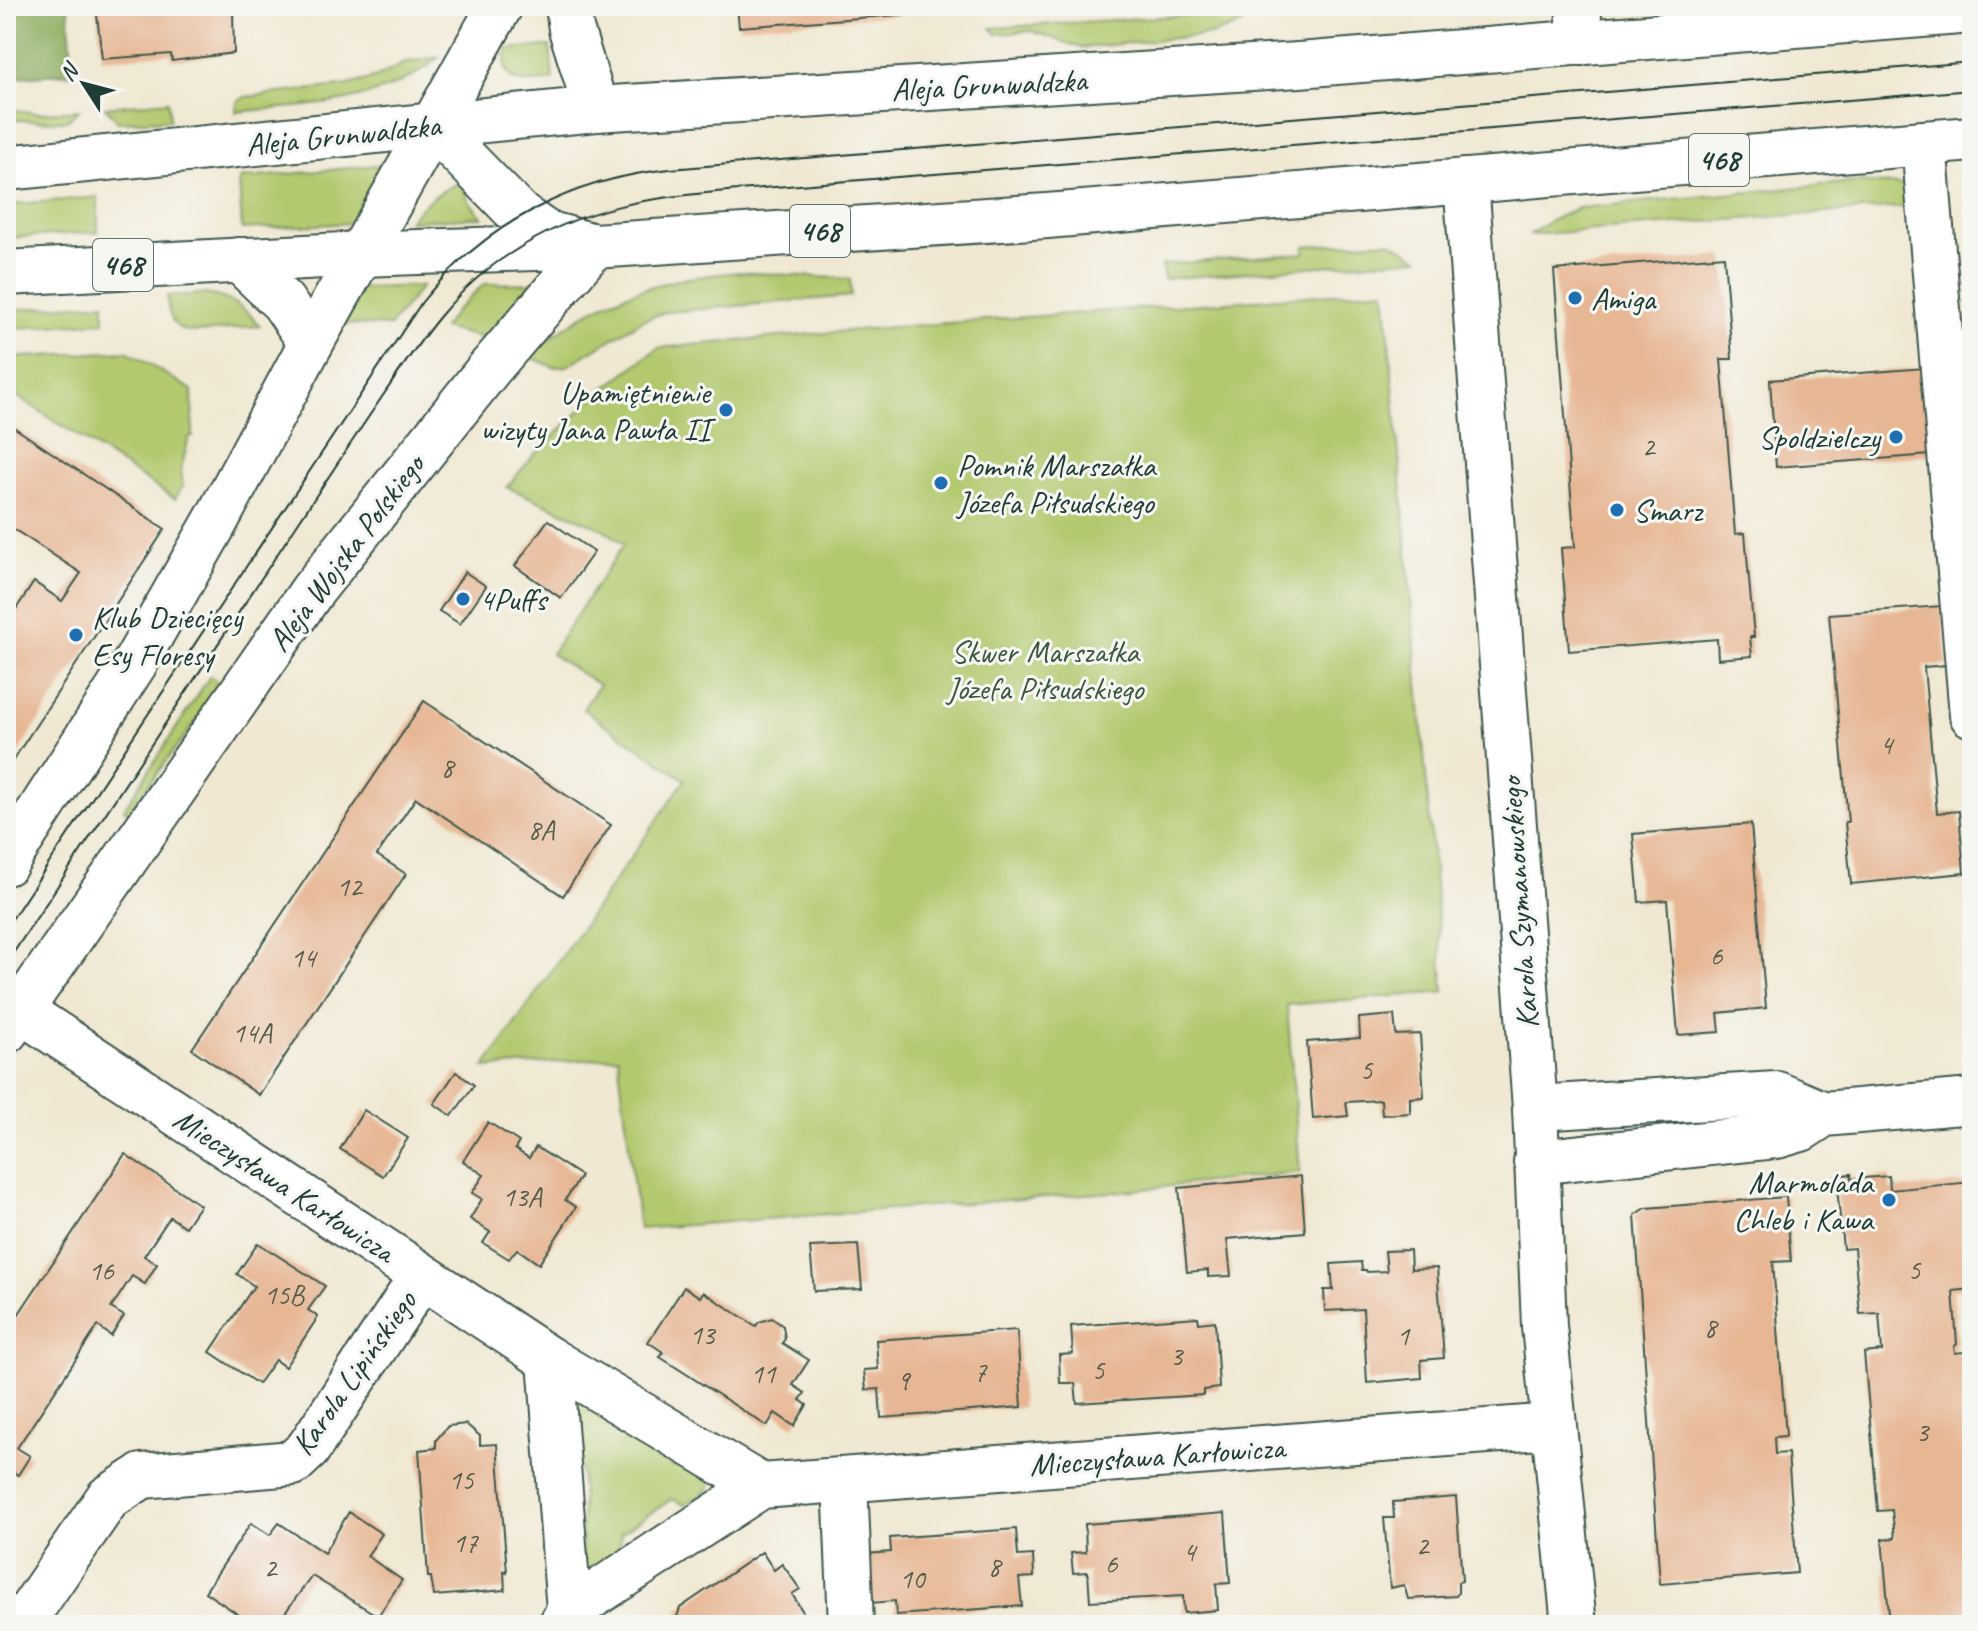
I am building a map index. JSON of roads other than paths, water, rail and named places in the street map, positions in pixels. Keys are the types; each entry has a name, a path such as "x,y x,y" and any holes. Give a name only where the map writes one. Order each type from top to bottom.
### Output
{"street":[{"path":"6,863 135,663 500,6"},
{"path":"568,6 571,29 596,109"},
{"name":"Aleja Grunwaldzka","path":"6,168 596,109 1299,65 1579,24 1972,11"},
{"path":"433,126 520,215 546,233 594,246"},
{"name":"468","path":"6,273 361,254 594,246 1047,216 1972,139"},
{"path":"1924,143 1972,715"},
{"name":"Karola Szymanowskiego","path":"1466,181 1535,1108 1544,1326 1574,1625"},
{"name":"Aleja Wojska Polskiego","path":"13,1020 312,591 488,370 594,246"},
{"path":"239,260 283,302 311,343"},
{"name":"Mieczysława Karłowicza","path":"13,1020 422,1276 550,1360 761,1486"},
{"path":"1535,1108 1777,1094 1824,1114 1972,1101"},
{"path":"1536,1162 1777,1136 1801,1129 1824,1114"},
{"name":"Karola Lipińskiego","path":"21,1625 108,1498 126,1485 142,1476 293,1463 308,1449 422,1276"},
{"name":"Mieczysława Karłowicza","path":"550,1360 565,1618"},
{"name":"Mieczysława Karłowicza","path":"565,1618 761,1486 1553,1426"},
{"path":"845,1480 851,1625"}],"tram line":[{"path":"6,928 422,302 446,274 502,228 565,195 634,174 670,169 1972,62"},
{"path":"6,964 424,336 454,300 489,269 536,238 564,224 618,206 706,193 1972,90"}],"place":[{"name":"Amiga","path":"1575,298"},
{"name":"Upamiętnienie wizyty Jana Pawła II","path":"726,410"},
{"name":"Spoldzielczy","path":"1896,437"},
{"name":"Pomnik Marszałka Józefa Piłsudskiego","path":"941,483"},
{"name":"Smarz","path":"1617,510"},
{"name":"4Puffs","path":"463,599"},
{"name":"Klub Dziecięcy Esy Floresy","path":"76,635"},
{"name":"Marmolada Chleb i Kawa","path":"1889,1200"}],"park label":[{"name":"Skwer Marszałka Józefa Piłsudskiego","path":"1045,670"}]}
